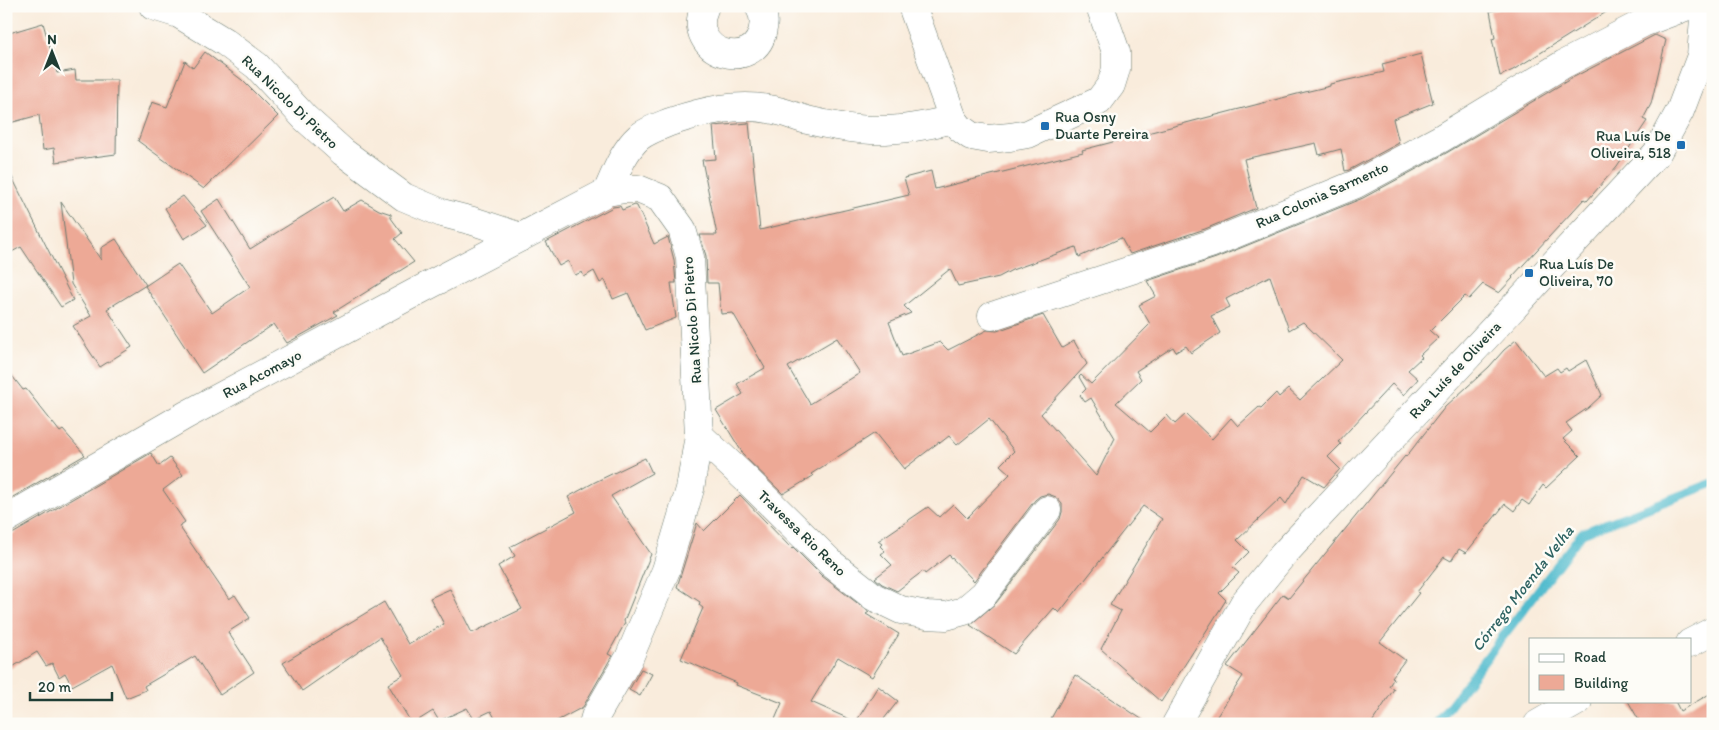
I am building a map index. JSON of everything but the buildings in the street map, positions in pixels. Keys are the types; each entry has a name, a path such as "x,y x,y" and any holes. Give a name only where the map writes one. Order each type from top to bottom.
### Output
{"street":[{"name":"Rua Nicolo Di Pietro","path":"153,6 179,14 225,42 257,66 305,118 343,152 404,198 442,214 473,221 521,237 607,192 638,189 660,198 682,229 690,257 699,435 690,489 666,570 629,658 592,721"},
{"path":"705,6 701,18 701,30 705,40 714,49 724,54 736,55 747,51 756,44 762,34 764,22 759,6"},
{"path":"912,6 962,128"},
{"path":"607,192 620,162 639,137 656,128 707,111 734,108 774,110 806,120 870,130 893,130 923,126 962,128 988,139 1028,134 1099,101 1111,85 1116,69 1116,52 1100,6"},
{"name":"Rua Colonia Sarmento","path":"992,316 1210,244 1356,184 1440,138 1564,64 1643,23 1688,6"},
{"name":"Rua Luís de Oliveira","path":"1176,724 1244,603 1282,556 1657,153 1680,111 1701,56 1705,6"},
{"name":"Rua Acomayo","path":"6,519 186,415 521,237"},
{"name":"Travessa Rio Reno","path":"699,435 832,564 874,597 901,610 927,615 946,616 964,611 984,594 1047,510"},
{"path":"1692,642 1713,631"},
{"path":"1538,724 1576,702"}],"waterway":[{"name":"Córrego Moenda Velha","path":"1436,724 1582,533 1713,483"}],"place":[{"name":"Rua Osny Duarte Pereira","path":"1045,126"},
{"name":"Rua Luís De Oliveira, 518","path":"1681,145"},
{"name":"Rua Luís De Oliveira, 70","path":"1529,273"}]}
